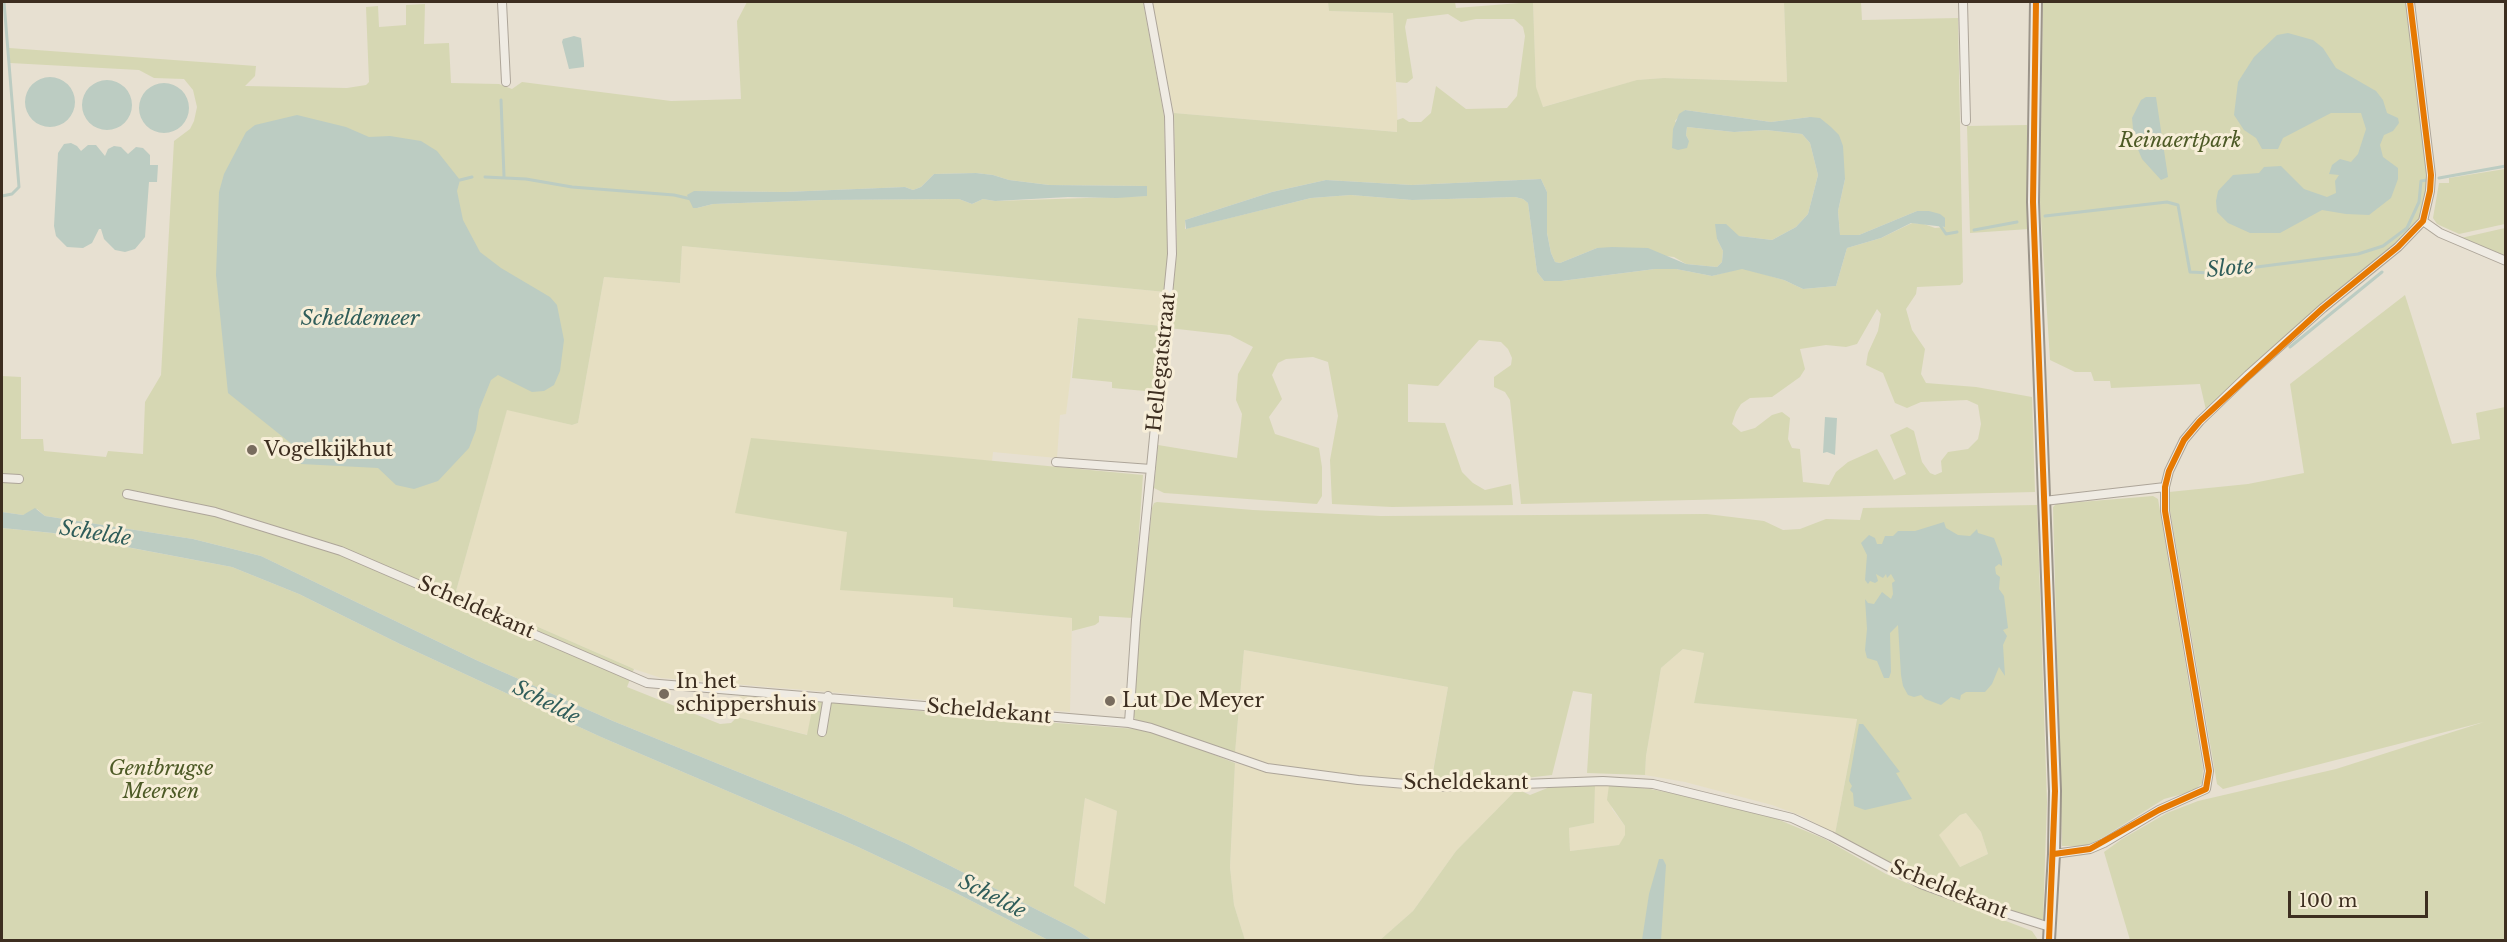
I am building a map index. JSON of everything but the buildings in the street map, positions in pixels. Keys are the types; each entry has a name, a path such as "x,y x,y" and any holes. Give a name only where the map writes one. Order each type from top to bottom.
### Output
{"main road":[{"path":"2036,2 2033,202 2052,677 2054,854 2049,940"}],"street":[{"path":"502,2 506,82"},
{"name":"Hellegatstraat","path":"1129,723 1172,255 1169,116 1148,2"},
{"path":"1963,2 1966,121"},
{"path":"2054,854 2090,849 2160,810 2206,789 2209,771 2167,527 2165,487 2175,456 2184,440 2200,421 2323,308 2398,247 2423,221 2431,175 2410,2"},
{"path":"2423,221 2440,233 2505,261"},
{"path":"1056,462 1151,469"},
{"path":"2,478 19,480"},
{"path":"2044,501 2165,487"},
{"name":"Scheldekant","path":"127,494 215,512 341,551 647,683 828,696 1129,723 1162,731 1245,761 1299,774 1424,787 1603,781 1653,784 1792,818 1921,884 2050,927"},
{"path":"822,732 828,696"}],"shaded area":[{"path":"1151,2 1328,2 1329,11 1393,13 1398,132 1174,113"},
{"path":"1533,2 1784,2 1787,82 1664,78 1638,80 1542,107 1536,88"},
{"path":"682,246 1166,292 1162,326 1078,318 1066,414 1060,415 1057,458 993,452 992,461 751,439 847,532 953,598 953,607 1072,618 1070,712 661,678 634,669 456,591 507,409 572,425 578,423 604,277 680,283"},
{"path":"1683,649 1704,653 1694,703 1857,718 1835,834 1802,816 1772,805 1685,782 1645,775 1646,756 1661,668"},
{"path":"1244,650 1448,687 1431,781 1341,775 1276,766 1235,753"},
{"path":"740,693 814,700 808,735 737,717"},
{"path":"1235,763 1276,773 1359,785 1431,791 1517,789 1456,851 1413,911 1380,940 1245,940 1234,905 1230,867"},
{"path":"1609,785 1612,809 1625,826 1625,835 1620,845 1570,851 1569,828 1594,823 1595,786"},
{"path":"1085,798 1117,811 1106,904 1074,887"},
{"path":"1966,813 1981,832 1988,854 1960,867 1938,835 1960,815"}],"green space":[{"path":"747,2 1143,2 1164,116 1168,253 1166,292 682,246 680,283 604,277 578,423 572,425 507,410 456,591 634,669 627,687 720,724 731,723 737,717 807,735 814,700 978,717 1136,729 1171,738 1235,763 1230,867 1234,905 1245,940 1092,940 1075,929 907,844 839,813 613,721 476,660 261,556 193,539 45,516 37,509 23,515 2,512 2,376 21,377 21,439 43,439 44,451 106,457 108,451 143,454 145,402 161,375 174,141 190,129 197,107 193,90 184,79 154,78 139,70 10,63 9,48 256,66 255,76 245,86 347,88 366,85 369,82 366,7 378,6 379,27 406,25 406,5 425,4 424,44 449,43 451,83 499,84 512,89 522,82 671,101 741,99 737,21","holes":["976,173 1049,185 1147,186 1147,196 995,201 983,199 972,204 959,199 823,200 713,204 697,208 694,191 785,192 905,187 913,190 921,187 934,174","1085,798 1117,811 1105,904 1074,886"]},
{"path":"1328,2 1455,2 1456,8 1533,2 1536,87 1543,107 1637,80 1664,78 1787,82 1784,2 1861,2 1862,20 1958,18 1963,282 1960,285 1917,287 1916,294 1906,309 1912,330 1925,349 1921,374 1926,383 1976,387 2032,397 2035,492 1521,504 1510,400 1505,392 1494,387 1494,377 1511,365 1512,358 1508,349 1501,342 1479,340 1438,386 1408,384 1408,422 1445,423 1462,472 1473,483 1485,490 1511,484 1513,505 1392,507 1332,504 1330,460 1338,416 1328,362 1313,357 1286,359 1278,363 1272,375 1282,399 1269,417 1275,434 1319,448 1322,467 1322,496 1317,504 1164,493 1154,488 1158,445 1237,458 1242,414 1236,400 1238,374 1253,347 1230,335 1169,328 1177,251 1174,113 1397,132 1397,120 1403,118 1409,122 1421,122 1431,113 1436,86 1466,109 1507,108 1517,96 1525,36 1523,27 1514,19 1476,19 1461,22 1448,14 1407,19 1405,27 1413,78 1407,83 1396,82 1393,13 1329,11","holes":["1685,110 1771,122 1810,117 1845,179 1838,211 1840,235 1859,235 1917,211 1929,211 1945,227 1935,228 1912,223 1881,238 1847,248 1836,286 1803,289 1784,280 1742,268 1712,276 1676,269 1655,269 1561,281 1544,281 1537,272 1528,203 1515,197 1412,200 1351,195 1311,198 1185,229 1185,220 1272,192 1326,180 1412,185 1541,179 1547,192 1547,233 1551,253 1555,262 1560,263 1597,248 1674,257 1686,264 1717,267 1722,262 1723,251 1717,239 1739,236 1772,240 1796,227 1808,214 1818,175 1810,143 1802,134 1766,130 1734,132 1687,127 1686,135 1689,141 1675,121","1877,309 1881,314 1878,331 1868,353 1866,365 1883,373 1895,403 1907,408 1921,402 1967,400 1978,405 1981,424 1978,439 1968,449 1948,452 1941,461 1942,472 1935,475 1930,473 1922,462 1914,431 1907,427 1890,435 1906,474 1894,480 1877,449 1848,462 1836,472 1829,485 1803,482 1800,449 1792,448 1788,439 1790,418 1782,412 1772,415 1755,428 1741,432 1732,424 1736,412 1741,404 1750,398 1772,397 1800,377 1805,369 1800,349 1826,345 1846,347 1857,344"]},
{"name":"Reinaertpark","path":"2043,2 2405,2 2428,176 2428,190 2420,222 2206,410 2200,384 2111,388 2110,381 2094,381 2091,372 2075,372 2050,360 2040,202"},
{"path":"2027,125 2029,229 1970,233 1967,126"},
{"path":"2505,169 2505,224 2459,234 2437,224 2433,218 2439,183 2449,183 2449,178"},
{"path":"2505,228 2505,256 2461,238"},
{"path":"2405,295 2452,444 2480,439 2476,413 2505,407 2505,940 2130,940 2104,852 2122,839 2167,813 2198,801 2336,769 2484,722 2223,789 2217,784 2170,510 2169,492 2248,484 2304,473 2290,384"},
{"path":"1078,318 1162,326 1156,392 1112,388 1112,382 1072,378"},
{"path":"751,438 1143,475 1133,618 1099,616 1099,622 1095,625 1072,631 1072,618 953,607 953,598 840,590 847,532 735,513"},
{"path":"2153,496 2158,499 2203,769 2202,783 2194,791 2164,799 2102,838 2085,846 2062,846 2053,507 2056,504"},
{"path":"1154,503 1381,516 1707,514 1764,521 1783,530 1800,529 1826,519 1860,520 1863,508 2037,505 2047,802 2043,919 2038,920 1914,876 1835,834 1857,719 1694,703 1704,653 1683,649 1661,668 1646,756 1645,775 1587,773 1592,694 1573,691 1552,775 1489,782 1431,783 1448,687 1244,650 1235,753 1136,720 1133,716 1133,695","holes":["1966,813 1981,832 1988,854 1960,867 1939,835 1960,815"]},
{"name":"Gentbrugse Meersen","path":"2,528 52,533 232,567 299,594 400,644 601,737 856,846 1048,940 2,940"},
{"path":"1609,785 1650,789 1724,803 1777,819 1825,839 1886,874 2032,931 2038,940 1380,940 1413,911 1456,851 1517,789 1530,795 1550,787 1595,786 1594,823 1569,828 1570,851 1619,845 1625,835 1625,826 1607,800"}],"water":[{"path":"2288,33 2313,40 2323,48 2336,68 2376,91 2383,100 2387,113 2398,118 2399,123 2393,131 2384,135 2380,145 2383,157 2398,168 2398,179 2391,198 2369,215 2322,210 2280,233 2250,233 2228,223 2217,212 2218,191 2233,175 2259,173 2264,167 2281,166 2304,189 2327,197 2336,193 2335,181 2339,175 2329,174 2332,165 2340,159 2351,162 2358,154 2366,129 2361,113 2331,113 2283,138 2278,149 2262,149 2256,138 2244,130 2234,115 2238,82 2254,57 2277,35"},
{"path":"574,36 581,38 584,67 569,69 562,42 563,39"},
{"path":"50,77 59,79 70,88 75,102 73,111 64,122 50,127 41,125 30,116 25,102 27,93 36,82"},
{"path":"107,80 116,82 127,91 132,105 130,114 121,125 107,130 98,128 87,119 82,105 84,96 93,85"},
{"path":"164,83 173,85 184,94 189,108 187,117 178,128 164,133 155,131 144,122 139,108 141,99 150,88"},
{"path":"2146,97 2156,97 2168,177 2161,180 2142,159 2134,140 2132,118 2141,100"},
{"path":"1685,110 1771,122 1810,117 1820,118 1839,135 1843,146 1845,179 1838,211 1840,235 1859,235 1917,211 1940,214 1945,218 1945,227 1911,223 1881,238 1847,248 1836,286 1803,289 1784,280 1742,269 1712,276 1676,269 1655,269 1561,281 1544,281 1537,272 1528,203 1515,197 1412,200 1351,195 1311,198 1186,229 1185,220 1272,192 1326,180 1412,185 1541,179 1547,192 1547,233 1551,253 1555,262 1560,263 1597,248 1612,247 1648,248 1686,264 1717,267 1722,262 1723,251 1717,239 1715,224 1726,224 1739,236 1772,240 1796,227 1808,214 1818,175 1810,143 1802,134 1766,130 1734,132 1687,127 1686,135 1689,141 1687,148 1678,150 1672,148 1673,129 1679,114"},
{"name":"Scheldemeer","path":"297,115 346,127 369,137 390,136 421,141 437,151 460,180 457,191 463,220 480,252 501,268 550,297 557,305 564,340 560,371 554,385 544,391 532,392 498,375 491,380 479,410 476,430 469,448 438,481 414,489 396,485 378,468 301,464 293,445 228,393 216,275 219,192 224,174 246,132 255,125"},
{"path":"71,143 81,151 88,145 96,145 105,156 108,149 114,146 121,147 128,154 136,147 143,148 150,155 150,165 158,165 157,182 149,182 145,237 135,249 125,252 115,250 104,239 101,229 92,243 83,248 67,247 56,236 54,226 58,153 64,144"},
{"path":"976,173 1049,185 1147,186 1147,196 995,201 983,199 972,204 959,199 823,200 713,204 693,208 687,195 694,191 785,192 905,187 913,190 921,187 934,174"},
{"path":"1825,417 1837,418 1835,455 1823,453"},
{"name":"Schelde","path":"35,508 45,516 193,539 261,556 476,660 613,721 839,813 907,844 1075,929 1092,940 1048,940 856,846 601,737 400,644 299,594 232,567 53,533 2,528 2,512 23,515"},
{"path":"1944,522 1946,528 1958,535 1970,536 1977,529 1978,533 1994,538 2002,559 2002,566 1999,564 1995,567 1996,574 2000,577 1999,589 2004,596 2008,628 2003,630 2007,636 2003,645 2005,676 1999,667 1992,684 1985,692 1966,692 1961,695 1960,700 1951,697 1941,705 1921,695 1914,697 1908,695 1903,686 1898,625 1890,633 1891,672 1889,678 1884,678 1877,661 1867,658 1865,599 1868,603 1874,604 1882,592 1891,599 1892,583 1895,581 1891,574 1887,578 1886,574 1883,578 1876,574 1878,581 1875,583 1870,581 1868,584 1865,580 1867,555 1861,543 1869,535 1875,538 1877,544 1882,544 1885,536 1893,536 1898,531 1915,531"},
{"path":"1859,724 1863,724 1900,772 1896,773 1912,799 1865,810 1854,806 1853,793 1850,790 1852,786 1849,781"},
{"path":"1659,859 1663,859 1666,865 1661,940 1642,940 1649,894"}],"waterway":[{"path":"2,196 12,194 19,187 4,2"},
{"path":"501,100 504,176"},
{"name":"Slote","path":"2439,178 2506,166"},
{"path":"460,180 472,177"},
{"path":"485,177 526,179 572,187 674,195 691,199"},
{"name":"Slote","path":"2045,216 2167,202 2178,205 2190,272 2210,273 2358,254 2383,246 2407,228 2419,202 2421,181 2427,180"},
{"name":"Slote","path":"1974,230 2017,222"},
{"name":"Slote","path":"1940,225 1946,234 1957,232"},
{"path":"2290,347 2382,272"}],"transit line":[{"path":"2036,2 2033,202 2055,791 2049,940"},
{"path":"2054,854 2090,849 2159,810 2206,789 2209,771 2165,511 2165,487 2169,471 2184,440 2200,421 2323,308 2398,247 2423,221 2431,175 2410,2"}],"place":[{"name":"Vogelkijkhut","path":"252,450"},
{"name":"In het schippershuis","path":"664,694"},
{"name":"Lut De Meyer","path":"1110,701"}]}
